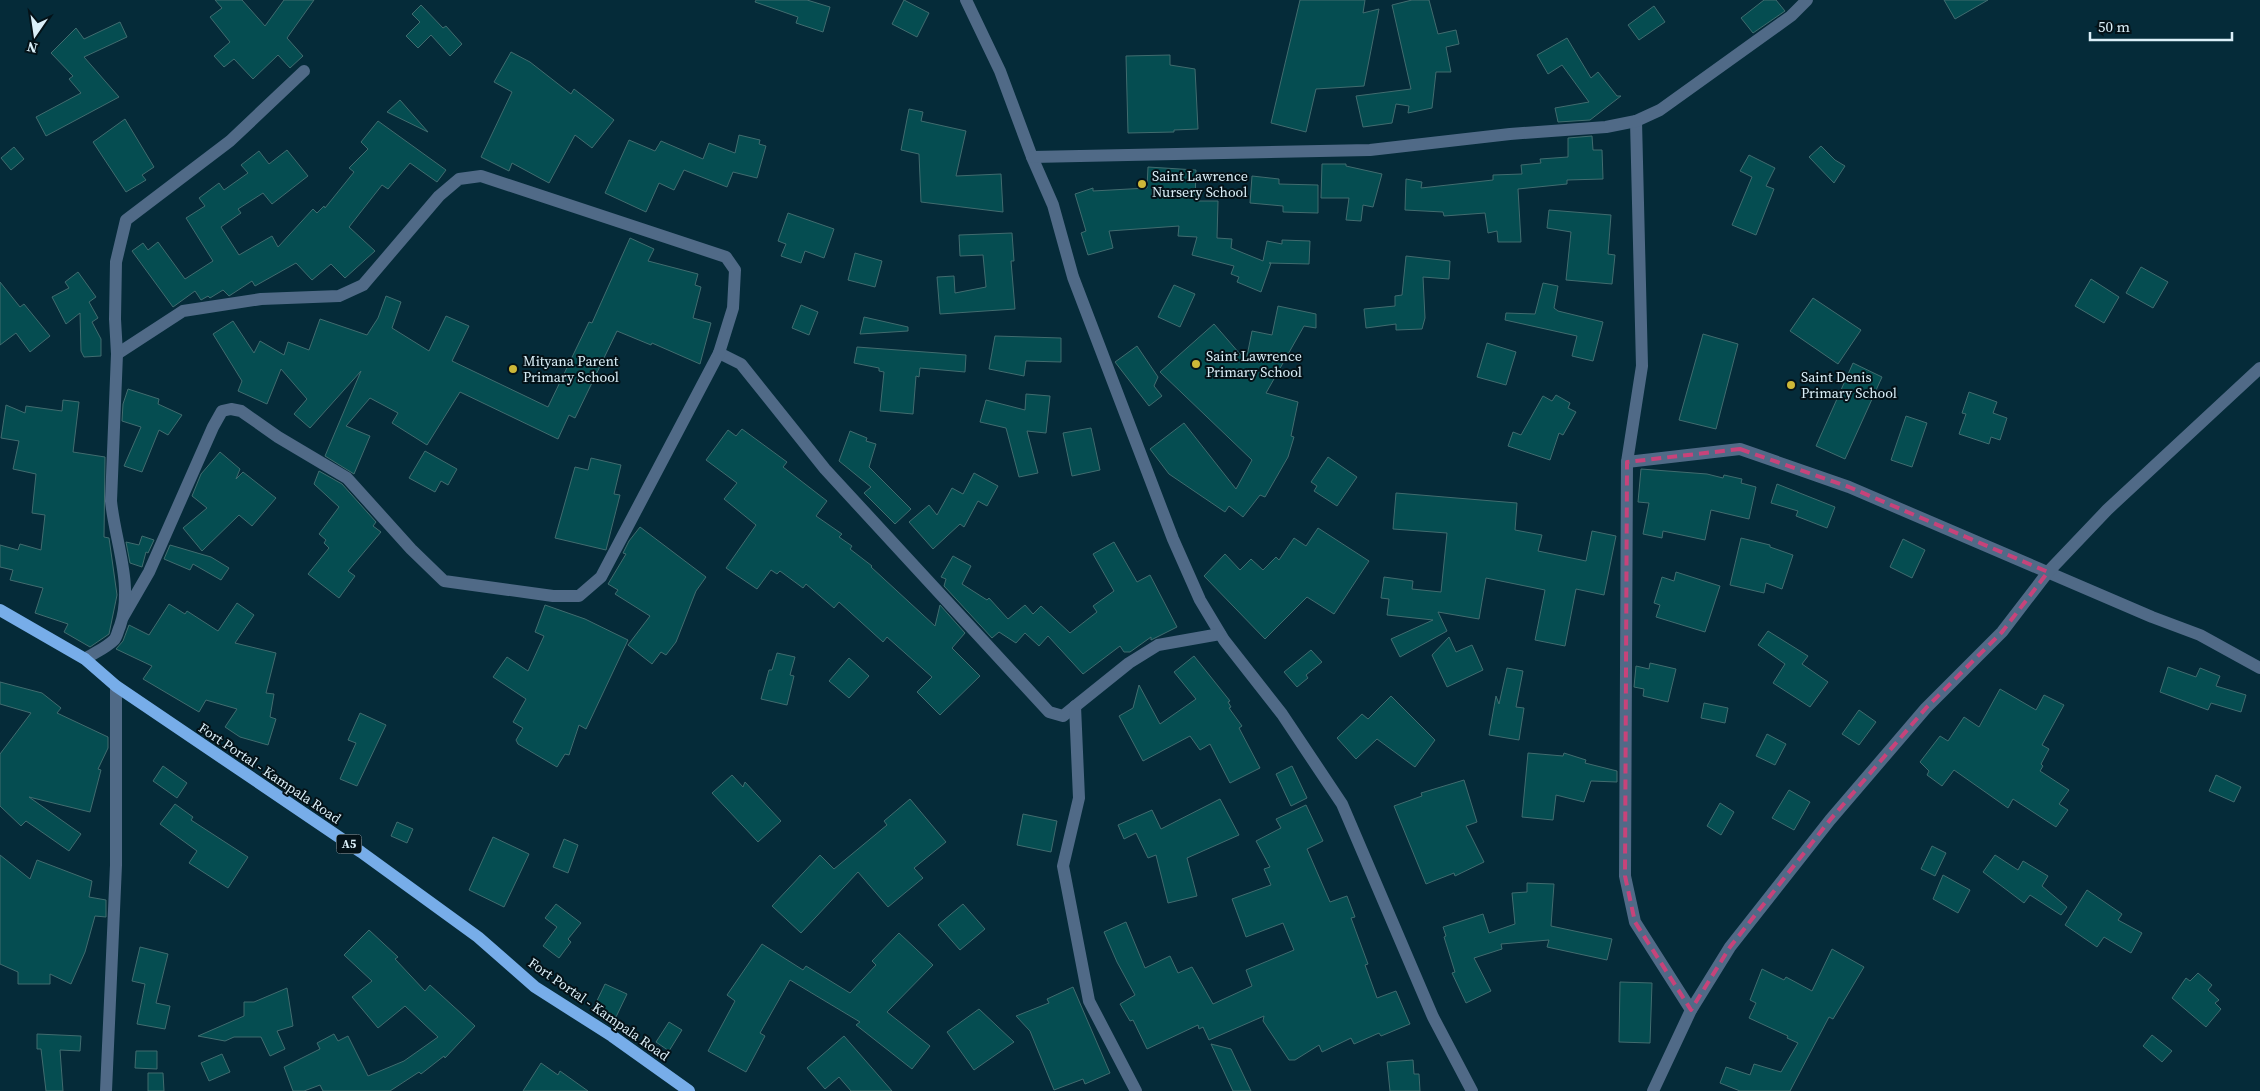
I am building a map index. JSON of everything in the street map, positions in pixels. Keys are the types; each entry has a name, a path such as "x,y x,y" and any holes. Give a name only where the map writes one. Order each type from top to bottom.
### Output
{"main road":[{"name":"Fort Portal - Kampala Road","path":"0,610 85,659 116,686 361,852 478,937 535,987 612,1036 689,1091"}],"street":[{"path":"966,0 1000,71 1032,157 1053,205 1073,277 1173,539 1200,600 1220,634 1282,714 1342,804 1433,1017 1472,1091"},
{"path":"1032,157 1370,150 1510,134 1606,127 1636,120 1660,110 1791,16 1808,0"},
{"path":"123,617 124,568 114,524 112,501 117,354 115,319 116,262 121,234 126,220 230,141 304,71"},
{"path":"1636,120 1642,366 1627,462 1625,876 1635,922 1692,1010"},
{"path":"85,659 115,639 123,617 150,572 213,427 222,411 231,409 241,412 278,437 348,478 411,549 444,581 552,596 579,596 601,577 719,353 733,308 735,270 726,257 481,176 459,179 439,196 364,285 339,296 261,299 183,311 117,354"},
{"path":"719,353 741,364 825,469 1049,712 1063,716 1129,663 1158,645 1220,634"},
{"path":"1653,1091 1692,1010 1730,947 1830,820 1926,708 2002,632 2048,572 2107,510 2260,368"},
{"path":"1627,462 1740,449 1849,487 2200,635 2260,668"},
{"path":"106,1091 116,865 116,686"},
{"path":"1075,706 1079,798 1063,866 1089,1001 1136,1091"}],"highlighted area":[{"path":"1740,449 1849,487 2048,572 2002,632 1926,708 1830,820 1730,947 1691,1010 1635,922 1625,876 1627,462"}],"building":[{"path":"215,0 242,0 265,26 284,0 314,0 287,38 303,56 290,68 278,55 253,79 234,59 224,67 214,56 230,42 210,17 222,8"},
{"path":"756,0 807,0 830,7 823,32 796,23 798,17 755,2"},
{"path":"904,0 929,13 917,37 892,24"},
{"path":"1300,0 1365,0 1363,13 1379,9 1364,86 1316,89 1306,132 1271,123"},
{"path":"1412,0 1429,0 1438,34 1456,30 1459,44 1446,47 1451,72 1436,72 1432,108 1408,113 1409,106 1396,104 1392,123 1363,127 1356,96 1411,89 1392,5"},
{"path":"1764,0 1776,0 1785,11 1753,33 1741,18"},
{"path":"1944,0 1988,0 1955,19"},
{"path":"421,5 443,28 446,26 462,44 450,56 431,35 418,48 406,36 420,22 412,14"},
{"path":"1654,6 1665,22 1639,40 1628,25"},
{"path":"120,22 127,37 84,57 119,97 46,136 36,117 81,93 69,79 73,76 51,53 76,28 84,39"},
{"path":"1567,38 1591,78 1598,72 1617,96 1621,96 1590,120 1558,122 1555,108 1589,102 1562,65 1548,74 1537,55"},
{"path":"511,52 530,62 571,94 574,89 614,120 592,148 575,135 549,183 512,163 509,171 481,157 512,92 494,82"},
{"path":"1170,55 1170,65 1195,69 1198,129 1174,130 1174,132 1128,133 1126,56"},
{"path":"400,100 428,132 387,112"},
{"path":"909,109 923,112 921,121 966,131 956,176 1001,174 1003,212 921,202 919,154 901,150"},
{"path":"125,119 154,167 142,175 146,180 126,192 93,142"},
{"path":"378,121 446,170 437,182 410,163 388,189 382,185 349,227 375,251 345,278 331,264 312,280 296,263 255,286 252,281 229,296 223,290 210,298 208,296 201,300 195,291 173,307 132,251 143,243 148,250 158,242 185,279 213,261 186,218 205,206 199,198 219,183 224,190 248,173 241,165 259,151 269,164 287,150 308,176 272,204 263,193 238,209 241,213 221,227 239,255 272,236 278,247 313,209 317,213 324,206 325,208 354,172 349,168 368,149 361,142"},
{"path":"739,135 760,140 759,144 766,146 757,178 733,172 727,187 684,170 674,190 659,183 646,212 605,193 629,140 655,151 661,141 703,159 709,143 735,153"},
{"path":"1592,136 1593,150 1602,150 1603,179 1567,180 1567,184 1518,189 1521,242 1498,242 1497,231 1488,233 1485,213 1444,216 1443,212 1405,210 1406,179 1422,182 1421,188 1493,180 1493,175 1522,174 1521,165 1541,163 1540,159 1568,157 1568,138"},
{"path":"1821,146 1835,160 1845,166 1834,183 1809,157"},
{"path":"14,147 24,159 11,170 1,158"},
{"path":"1749,155 1775,168 1766,186 1774,189 1756,235 1732,225 1752,177 1740,171"},
{"path":"1322,164 1346,164 1346,166 1382,174 1373,207 1363,205 1361,221 1346,220 1349,198 1321,198"},
{"path":"1148,167 1196,170 1195,201 1218,201 1217,238 1232,239 1231,248 1263,261 1267,241 1282,244 1282,240 1310,241 1309,264 1271,263 1261,292 1237,282 1239,277 1231,274 1234,266 1192,255 1197,237 1178,236 1179,226 1109,231 1113,248 1088,255 1081,233 1086,231 1075,194 1093,188 1093,191 1147,188"},
{"path":"1252,176 1279,179 1279,184 1318,185 1318,213 1283,212 1283,206 1250,203"},
{"path":"1549,210 1611,215 1608,254 1615,255 1612,284 1566,280 1571,232 1547,228"},
{"path":"788,213 834,229 824,258 805,251 801,263 781,256 786,244 778,241"},
{"path":"1012,233 1014,261 1011,261 1015,309 940,314 937,277 954,276 955,293 986,287 983,255 960,256 959,235"},
{"path":"630,238 654,249 648,261 698,274 695,285 701,287 693,318 711,323 700,364 652,343 651,345 617,331 575,418 569,415 558,439 460,392 427,445 392,423 398,413 370,398 346,426 370,436 354,474 325,456 361,371 310,428 294,414 307,399 281,369 267,404 238,391 242,381 213,334 233,321 254,353 260,341 284,355 288,342 309,350 320,319 367,335 378,318 386,296 401,302 392,328 429,351 446,316 469,326 452,361 548,407 589,322 592,323"},
{"path":"855,253 882,261 875,287 848,280"},
{"path":"1406,256 1450,261 1449,279 1423,277 1425,318 1422,329 1396,330 1396,324 1366,328 1364,309 1395,306 1395,296 1402,295"},
{"path":"2141,267 2168,282 2153,308 2126,293"},
{"path":"78,272 96,297 89,302 98,318 92,322 101,339 101,356 84,357 81,351 80,313 66,324 52,297 69,288 65,282"},
{"path":"2091,279 2119,297 2104,323 2075,306"},
{"path":"0,282 20,307 24,304 50,336 30,352 16,333 0,345"},
{"path":"1543,283 1558,286 1554,308 1558,311 1603,322 1593,361 1572,356 1577,336 1505,320 1506,313 1535,314"},
{"path":"1174,285 1195,294 1180,327 1158,317"},
{"path":"1813,298 1861,330 1838,364 1790,331"},
{"path":"801,305 818,312 809,335 792,328"},
{"path":"1278,306 1316,314 1316,328 1304,326 1266,393 1298,402 1291,436 1294,437 1288,457 1265,497 1260,495 1243,517 1229,506 1225,512 1169,474 1150,449 1184,423 1236,489 1252,460 1160,372 1214,324 1246,361 1252,331 1272,335"},
{"path":"864,317 908,327 908,331 860,334"},
{"path":"1703,334 1738,344 1716,429 1679,420"},
{"path":"995,336 1061,338 1061,362 1026,361 1024,376 989,369"},
{"path":"1487,343 1516,352 1506,385 1477,377"},
{"path":"1137,346 1158,377 1154,386 1162,396 1149,406 1115,362"},
{"path":"857,347 966,355 965,372 920,368 919,377 916,376 913,414 880,411 884,372 879,371 879,368 854,363"},
{"path":"1853,363 1882,377 1845,459 1816,446"},
{"path":"128,389 159,399 158,404 182,415 168,435 159,430 142,472 124,466 141,427 122,421 123,404"},
{"path":"1969,392 1997,402 1993,413 2007,418 2000,440 1991,437 1989,444 1959,434 1966,414 1962,413"},
{"path":"1026,394 1050,396 1046,433 1027,431 1038,473 1019,477 1006,428 980,422 986,400 1025,410"},
{"path":"1556,395 1570,403 1568,408 1576,412 1563,435 1559,433 1550,460 1508,446 1513,432 1521,435 1543,396 1552,401"},
{"path":"63,400 79,402 73,452 105,457 104,537 109,538 117,595 109,634 90,647 64,632 68,624 35,613 43,588 10,580 13,570 0,567 0,545 18,550 20,544 41,550 45,515 32,513 36,474 13,469 19,441 1,438 6,405 25,413 26,406 62,411"},
{"path":"1906,416 1927,423 1912,467 1891,460"},
{"path":"1091,428 1100,470 1072,476 1063,433"},
{"path":"742,429 787,462 783,467 827,501 816,516 842,534 839,537 852,546 850,549 872,566 935,626 940,605 965,633 952,648 980,676 940,715 917,692 932,677 887,637 883,642 839,602 834,608 806,584 803,588 780,571 777,574 771,570 757,589 726,568 756,525 724,499 737,483 706,460 728,430 736,436"},
{"path":"850,431 867,438 866,441 876,444 869,467 911,509 895,524 864,493 871,487 839,461"},
{"path":"425,451 457,469 448,485 441,481 435,492 409,478"},
{"path":"220,452 240,469 236,479 243,472 276,498 252,526 239,515 202,551 183,528 207,508 192,496 201,474"},
{"path":"1328,457 1357,477 1337,506 1314,491 1317,486 1311,482"},
{"path":"591,458 621,465 614,494 620,495 606,550 555,538 575,467 588,470"},
{"path":"1641,469 1707,474 1723,478 1724,475 1742,479 1741,483 1756,487 1749,519 1711,510 1705,540 1663,531 1662,538 1643,534 1649,503 1638,502"},
{"path":"319,471 342,484 376,522 373,526 381,532 348,571 355,576 339,598 308,574 329,548 324,543 326,540 319,534 339,507 314,484"},
{"path":"974,473 998,486 987,506 978,501 964,527 960,524 933,549 909,522 929,505 937,515 952,488 963,494"},
{"path":"1777,484 1835,507 1827,528 1796,516 1798,511 1771,503"},
{"path":"1396,493 1517,503 1515,530 1542,535 1538,551 1586,561 1592,531 1616,536 1604,595 1576,589 1565,646 1535,640 1545,590 1486,578 1479,619 1438,612 1447,631 1400,657 1391,639 1433,620 1387,615 1389,599 1381,598 1384,577 1413,581 1412,589 1441,592 1447,533 1393,529"},
{"path":"640,527 706,577 696,591 676,642 666,655 661,652 652,664 628,645 650,616 615,594 618,590 608,584 626,554 623,553 629,541"},
{"path":"1318,528 1369,561 1334,614 1307,597 1265,639 1204,576 1225,554 1240,570 1251,559 1263,570 1276,557 1279,560 1294,538 1306,546"},
{"path":"142,536 154,540 148,553 146,552 142,567 130,563 126,542 139,545"},
{"path":"1741,538 1770,545 1770,547 1793,555 1782,589 1766,583 1764,593 1730,585"},
{"path":"1903,539 1925,550 1912,578 1890,567"},
{"path":"1114,542 1137,582 1150,575 1177,627 1151,640 1151,637 1130,652 1124,652 1120,646 1083,674 1048,636 1039,646 1025,633 1016,643 999,632 992,638 944,586 946,579 941,577 953,556 971,566 962,584 987,600 989,598 1008,619 1025,605 1033,614 1041,606 1070,633 1097,612 1093,606 1114,591 1093,554"},
{"path":"170,545 211,557 229,568 221,580 193,564 190,570 164,559"},
{"path":"1676,572 1720,586 1705,632 1656,617 1660,605 1654,603 1662,577 1674,581"},
{"path":"237,603 254,615 235,643 276,653 266,693 274,694 270,717 276,719 268,745 240,737 225,727 237,709 206,700 199,712 143,679 152,666 116,649 123,641 129,625 149,635 169,604 185,614 187,611 218,631"},
{"path":"545,605 585,619 628,640 586,729 579,725 569,755 565,754 557,767 518,744 516,740 523,728 513,722 526,699 493,677 507,657 528,671 544,636 535,632"},
{"path":"1768,631 1808,656 1802,664 1828,682 1810,707 1773,683 1785,664 1758,645"},
{"path":"1449,637 1456,652 1472,645 1483,670 1447,687 1432,655"},
{"path":"1311,650 1322,662 1306,675 1308,678 1297,687 1284,672"},
{"path":"777,653 795,657 790,675 794,676 787,705 761,699 769,670 772,670"},
{"path":"1194,656 1230,701 1228,702 1231,707 1229,708 1242,726 1239,728 1260,768 1230,783 1210,744 1200,750 1190,736 1143,761 1119,716 1133,708 1139,685 1160,724 1196,699 1174,672"},
{"path":"849,658 869,676 849,698 829,681"},
{"path":"1650,663 1676,669 1668,702 1643,696 1644,689 1634,687 1636,666 1649,669"},
{"path":"2168,667 2196,677 2200,668 2220,676 2216,686 2246,695 2241,712 2211,703 2208,710 2160,692"},
{"path":"1507,668 1523,671 1516,707 1524,708 1519,740 1489,735 1496,696 1499,704"},
{"path":"0,682 42,693 61,708 57,713 108,737 108,748 98,769 101,770 90,812 29,797 81,834 69,851 26,821 21,826 0,806 0,754 31,713 0,704"},
{"path":"2000,689 2036,710 2044,695 2064,705 2042,745 2049,749 2041,764 2043,766 2040,771 2069,790 2059,804 2068,810 2056,827 2013,799 2008,808 1954,770 1942,786 1927,775 1929,771 1920,762 1940,736 1948,741 1964,717 1979,727"},
{"path":"1391,696 1435,740 1415,767 1377,739 1356,759 1337,738 1362,714 1368,719"},
{"path":"1704,703 1728,708 1725,723 1701,718"},
{"path":"1859,710 1876,722 1859,745 1842,734"},
{"path":"360,713 386,725 357,786 340,779 356,743 348,740"},
{"path":"1767,734 1786,744 1775,765 1756,756"},
{"path":"1528,753 1563,756 1564,753 1586,760 1585,763 1617,771 1617,782 1591,781 1584,802 1556,795 1553,820 1522,817"},
{"path":"163,766 187,783 177,798 153,781"},
{"path":"1292,766 1307,798 1291,806 1276,774"},
{"path":"732,775 743,787 745,782 781,821 758,842 712,793"},
{"path":"2216,775 2241,787 2234,802 2209,791"},
{"path":"1464,780 1477,822 1466,826 1484,862 1455,876 1454,873 1426,884 1394,806 1422,796 1421,793"},
{"path":"1789,790 1810,802 1794,830 1772,818"},
{"path":"910,799 946,842 914,868 923,878 888,907 858,872 801,933 772,906 820,855 834,869 887,825 884,821"},
{"path":"1220,799 1239,835 1187,858 1197,896 1168,903 1156,855 1148,858 1136,833 1124,839 1118,825 1152,810 1161,829"},
{"path":"1720,803 1734,812 1721,835 1707,826"},
{"path":"175,804 193,817 191,820 248,857 228,888 189,863 197,851 160,824"},
{"path":"1306,805 1323,841 1307,849 1330,902 1347,896 1355,917 1351,918 1368,964 1365,965 1377,998 1396,991 1410,1024 1381,1036 1379,1033 1354,1044 1351,1038 1322,1052 1319,1045 1295,1060 1289,1060 1263,1021 1264,1016 1209,1040 1203,1027 1199,1029 1198,1025 1147,1049 1133,1020 1130,1021 1120,1004 1135,995 1117,962 1104,932 1126,922 1145,968 1170,956 1178,973 1192,967 1213,1004 1252,986 1246,970 1294,950 1283,923 1246,937 1232,899 1271,885 1264,869 1270,867 1256,841 1281,828 1276,819"},
{"path":"1023,814 1057,821 1051,852 1017,845"},
{"path":"397,822 413,829 407,843 391,836"},
{"path":"493,837 529,854 504,907 469,890"},
{"path":"564,839 578,845 568,873 553,867"},
{"path":"1932,846 1946,853 1935,876 1921,869"},
{"path":"0,855 30,879 37,860 92,881 89,897 106,900 106,917 95,916 85,952 71,984 50,974 50,984 18,984 18,972 0,964"},
{"path":"1995,855 2018,870 2023,861 2048,876 2042,886 2067,907 2061,915 2030,895 2024,903 1983,872"},
{"path":"1943,875 1970,890 1958,913 1933,899"},
{"path":"1527,883 1554,884 1551,926 1612,939 1607,960 1547,947 1549,940 1501,944 1502,949 1474,958 1491,991 1466,1003 1452,973 1455,972 1444,937 1446,936 1443,927 1483,914 1489,933 1515,924 1512,893 1527,892"},
{"path":"2087,890 2122,914 2118,920 2142,933 2131,953 2104,937 2097,947 2065,925"},
{"path":"556,904 581,923 568,939 571,942 559,958 543,946 557,927 545,918"},
{"path":"963,904 985,929 960,950 938,925"},
{"path":"369,930 398,957 395,959 425,991 430,985 475,1026 445,1058 444,1056 421,1074 419,1072 390,1091 323,1091 320,1085 304,1091 293,1091 284,1067 320,1049 317,1043 334,1034 338,1041 348,1036 368,1076 404,1061 438,1037 405,1006 378,1028 352,997 372,981 344,955"},
{"path":"899,933 933,965 887,1012 930,1046 912,1069 856,1025 860,1022 790,980 760,1033 765,1036 746,1072 708,1051 735,1001 727,995 762,944 803,970 806,966 850,993 876,965 872,961"},
{"path":"140,947 168,954 156,1003 170,1006 165,1029 137,1024 145,984 132,981"},
{"path":"1832,949 1864,967 1833,1019 1829,1017 1790,1091 1740,1091 1720,1083 1726,1067 1750,1075 1754,1064 1781,1072 1798,1043 1787,1038 1788,1036 1749,1018 1756,1003 1750,1000 1762,969 1784,980 1786,977 1812,991"},
{"path":"2198,973 2212,985 2208,990 2219,1000 2215,1003 2221,1009 2206,1027 2172,998 2186,978 2190,981"},
{"path":"1620,982 1652,983 1650,1043 1619,1042"},
{"path":"605,984 627,994 616,1017 594,1007"},
{"path":"1073,987 1110,1073 1085,1084 1083,1079 1054,1090 1030,1031 1016,1016 1049,1003 1047,999"},
{"path":"287,988 293,1026 277,1031 285,1049 270,1056 261,1037 234,1037 225,1041 198,1036 244,1016 244,1002 254,1002"},
{"path":"979,1009 1014,1042 974,1070 947,1032"},
{"path":"669,1022 682,1030 669,1051 656,1042"},
{"path":"37,1034 81,1036 80,1051 60,1050 63,1091 46,1091 41,1049 37,1049"},
{"path":"2152,1035 2172,1051 2162,1062 2143,1046"},
{"path":"844,1036 892,1091 851,1091 839,1077 825,1089 807,1068"},
{"path":"1211,1044 1231,1049 1251,1091 1233,1091"},
{"path":"136,1051 157,1051 157,1069 135,1068"},
{"path":"222,1054 230,1072 209,1081 201,1063"},
{"path":"1413,1060 1414,1074 1419,1074 1420,1091 1390,1091 1387,1062"},
{"path":"541,1063 558,1075 560,1071 588,1091 523,1091"},
{"path":"148,1073 163,1073 164,1091 148,1091"}],"place":[{"name":"Saint Lawrence Nursery School","path":"1142,184"},
{"name":"Saint Lawrence Primary School","path":"1196,364"},
{"name":"Mityana Parent Primary School","path":"513,369"},
{"name":"Saint Denis Primary School","path":"1791,385"}]}
